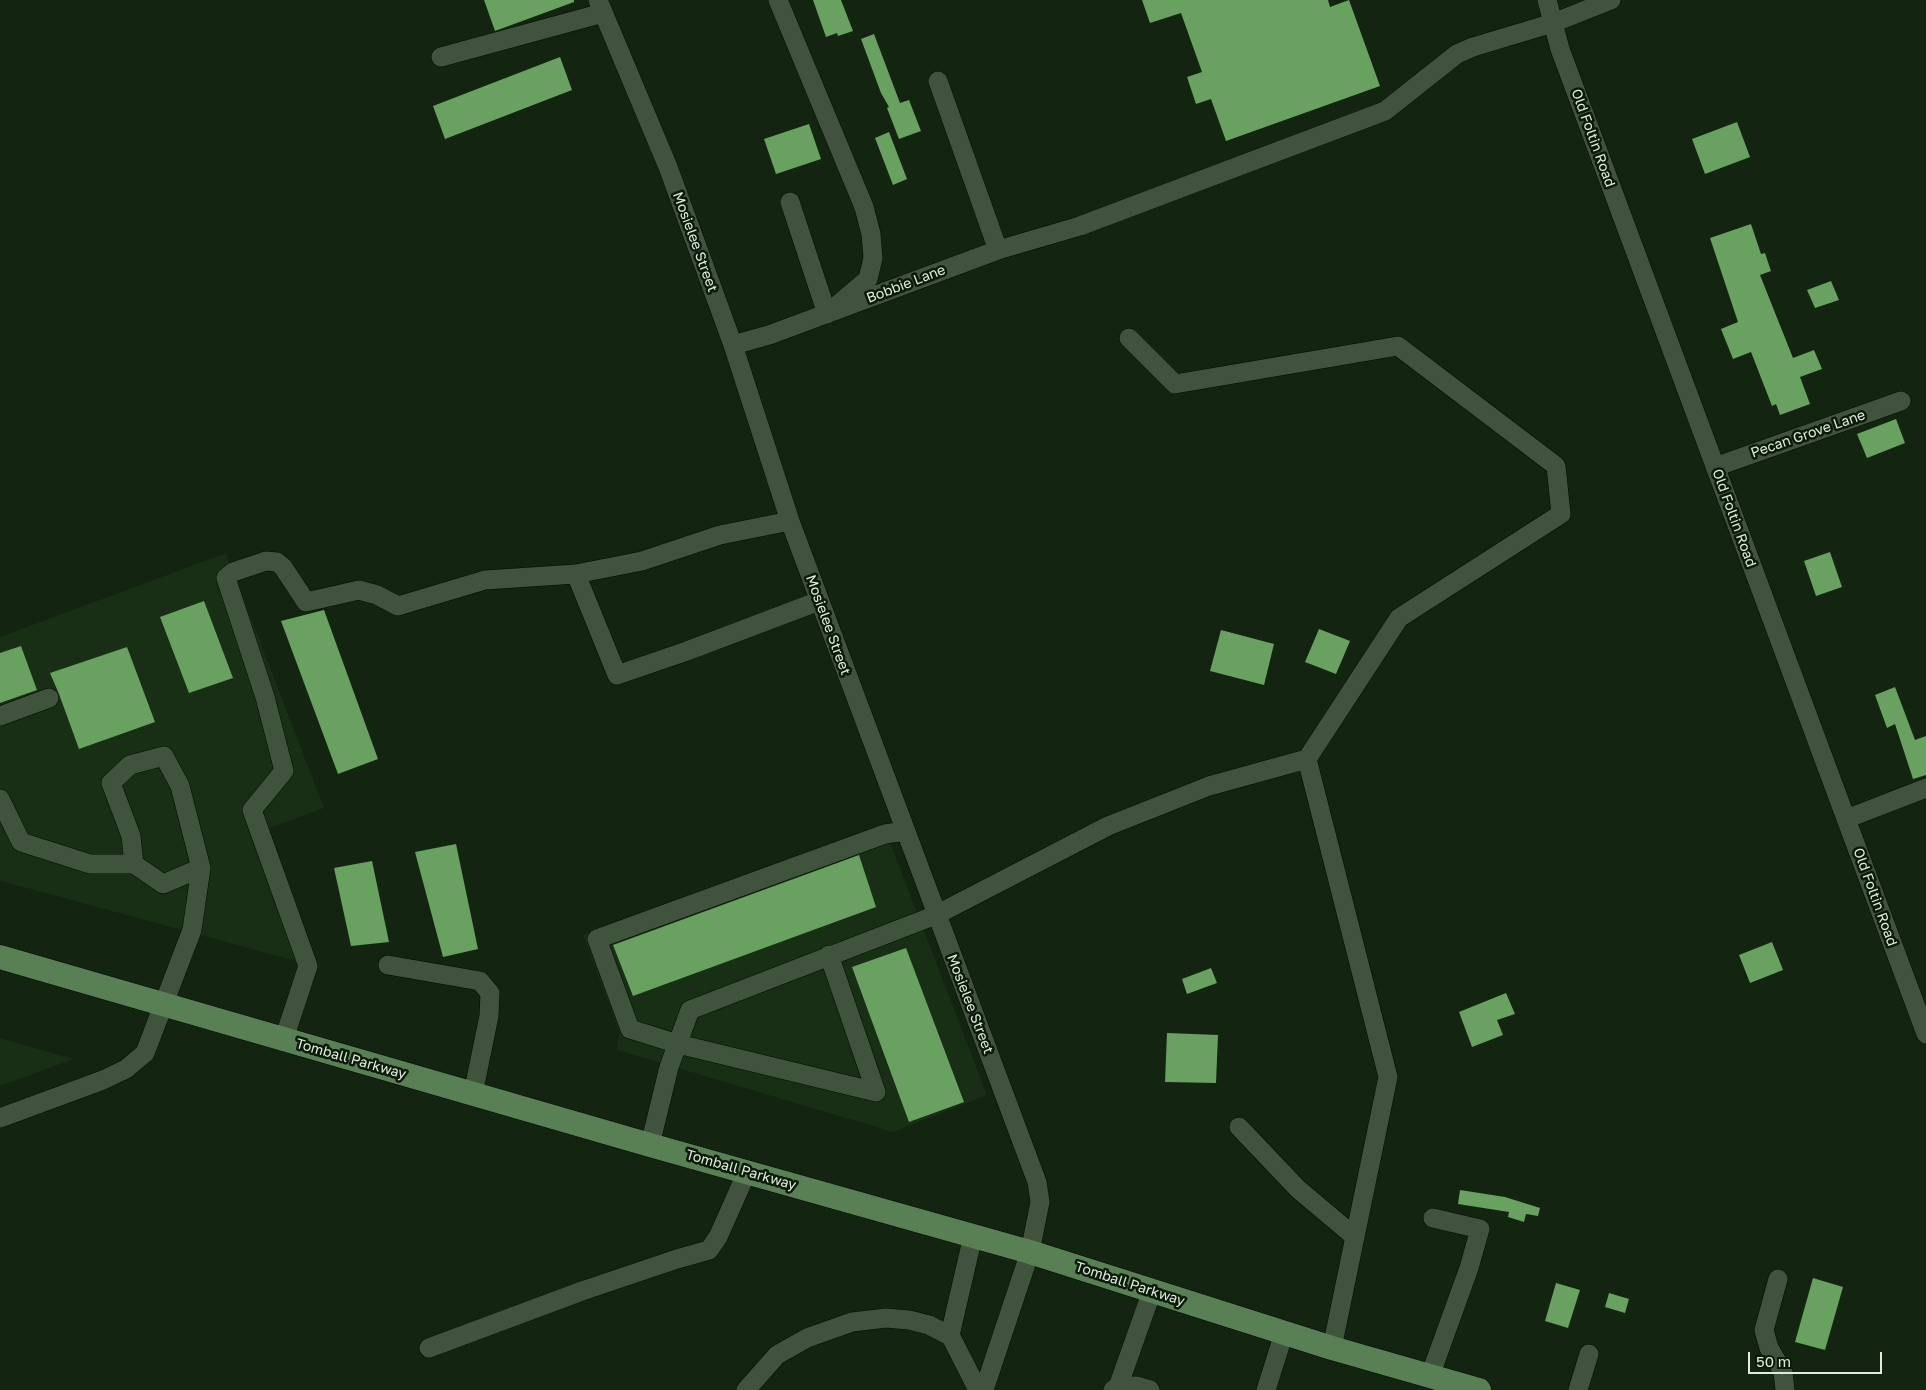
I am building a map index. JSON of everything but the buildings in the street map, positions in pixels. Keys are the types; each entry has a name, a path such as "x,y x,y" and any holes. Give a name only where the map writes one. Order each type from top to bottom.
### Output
{"main road":[{"name":"Tomball Parkway","path":"0,957 650,1145 1030,1252 1332,1348 1480,1390"}],"street":[{"path":"778,0 864,207 871,234 873,258 868,279 827,314 790,202"},
{"name":"Old Foltin Road","path":"1547,0 1560,50 1926,1034"},
{"name":"Bobbie Lane","path":"733,345 769,336 998,250 1080,226 1385,111 1457,54 1473,47 1553,23 1611,0"},
{"path":"441,57 600,7"},
{"name":"Mosielee Street","path":"600,7 668,167 733,345 790,522 1037,1182 1040,1202 1030,1252 984,1390"},
{"path":"938,81 998,250"},
{"path":"650,1145 669,1067 690,1010 936,915 1108,826 1209,786 1307,759 1399,618 1561,514 1556,466 1398,346 1175,384 1129,338"},
{"name":"Pecan Grove Lane","path":"1715,467 1901,401"},
{"path":"284,1039 308,966 252,810 284,771 265,697 226,578 233,572 266,561 277,562 283,567 306,602 359,590 377,595 398,606 485,580 576,574 642,561 720,536 790,522"},
{"path":"576,574 617,675 687,651 819,601"},
{"path":"0,716 49,698"},
{"path":"0,1118 103,1080 126,1069 145,1053 192,930 201,868 180,786 164,756 130,765 111,783 131,836 134,864"},
{"path":"1307,759 1388,1077 1332,1348"},
{"path":"1846,819 1926,788"},
{"path":"0,799 21,842 90,864 134,864 163,884 201,868"},
{"path":"829,955 876,1092 678,1044 630,1029 596,939 885,834 905,832"},
{"path":"388,965 480,981 490,993 489,1016 473,1094"},
{"path":"1239,1127 1298,1189 1355,1237"},
{"path":"429,1348 619,1278 709,1250 718,1238 747,1172"},
{"path":"1430,1376 1448,1321 1464,1283 1480,1229 1433,1218"},
{"path":"950,1336 974,1236"},
{"path":"1778,1279 1764,1330 1769,1348 1783,1372 1785,1390"},
{"path":"1150,1390 1136,1386 1115,1389 1152,1291"},
{"path":"746,1390 777,1355 807,1338 852,1322 886,1318 909,1320 929,1325 950,1336 978,1390"},
{"path":"1266,1390 1284,1333"},
{"path":"1578,1390 1589,1354"}],"shaded area":[{"path":"226,553 324,808 253,834 296,961 1,881 0,879 0,637"},
{"path":"883,824 987,1095 893,1132 617,1050 619,1031 583,935"},
{"path":"0,1038 74,1059 0,1086"}]}
